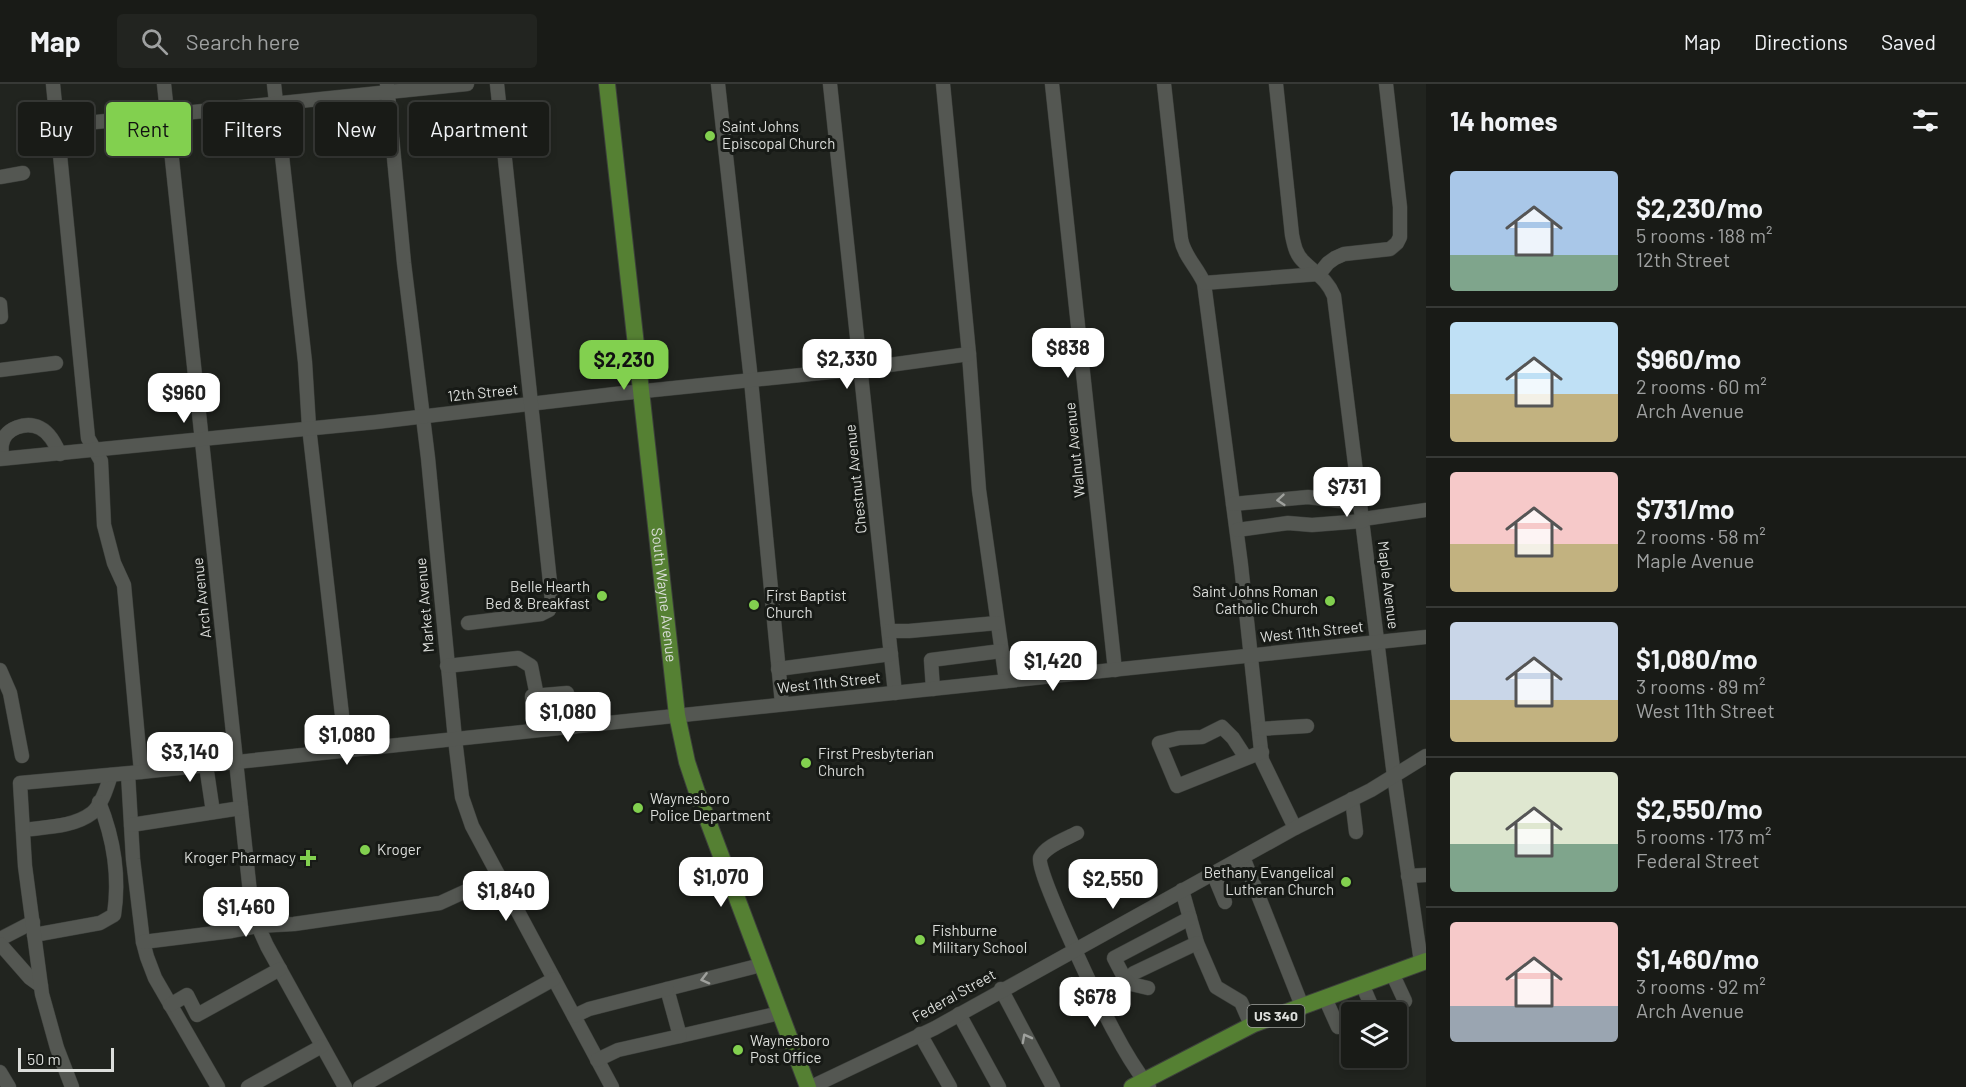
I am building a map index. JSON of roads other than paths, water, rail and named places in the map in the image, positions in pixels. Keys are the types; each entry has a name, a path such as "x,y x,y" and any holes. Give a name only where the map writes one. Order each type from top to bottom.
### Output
{"main road":[{"name":"South Wayne Avenue","path":"607,84 677,715 687,762 697,792 761,965 810,1087"},
{"name":"US 340","path":"1142,1085 1251,1026 1423,962"}],"street":[{"path":"53,84 55,102"},
{"name":"Arch Avenue","path":"164,84 166,102"},
{"path":"274,84 276,102"},
{"path":"283,102 388,88 467,84"},
{"path":"468,623 541,614 551,606 497,84"},
{"path":"718,84 751,380 782,704"},
{"name":"Chestnut Avenue","path":"830,84 895,693"},
{"path":"943,84 969,354 979,490 1006,681"},
{"name":"Walnut Avenue","path":"1052,84 1115,670"},
{"path":"1164,84 1181,238 1186,255 1199,271 1204,283 1237,530 1262,760 1295,828"},
{"name":"Maple Avenue","path":"1276,84 1292,235 1303,262 1319,274 1329,285 1334,296 1394,776 1423,962"},
{"path":"1204,283 1319,274 1328,263 1344,254 1390,249 1397,243 1400,237 1400,207 1386,84"},
{"name":"Market Avenue","path":"388,88 404,263 462,797 466,812 499,876 612,1087"},
{"path":"60,156 88,438 101,461 105,525 114,563 124,585 134,773 131,825 143,942 155,978 218,1087"},
{"name":"Arch Avenue","path":"172,156 251,902 258,926 345,1087"},
{"path":"282,156 305,362 309,427 346,750"},
{"path":"0,177 23,173"},
{"name":"12th Street","path":"1,458 60,454 861,369 969,354"},
{"path":"0,370 57,363"},
{"path":"1,458 2,443 9,432 24,425 39,427 50,436 60,454"},
{"path":"1233,504 1308,497 1340,501 1360,499"},
{"path":"1237,530 1287,523 1312,525 1363,520 1426,510"},
{"path":"888,631 998,623"},
{"name":"West 11th Street","path":"23,830 20,783 134,773 1426,637"},
{"path":"933,689 931,660 1001,651"},
{"path":"778,669 891,654"},
{"path":"447,666 518,658 531,666 537,696"},
{"path":"0,670 10,693 22,756"},
{"path":"534,730 532,696 567,693 574,726"},
{"path":"1259,729 1307,726"},
{"path":"1246,758 1233,738 1222,727 1202,737 1179,738 1159,743 1177,786 1262,752"},
{"name":"Federal Street","path":"810,1087 958,1014 1394,776 1426,756"},
{"path":"206,765 213,812"},
{"path":"72,1087 48,1020 41,986 23,830 73,822 93,812 111,775"},
{"path":"1352,799 1356,832"},
{"path":"0,939 33,929 100,923 114,915 117,864 107,821 99,802"},
{"path":"131,825 241,808"},
{"path":"1077,833 1045,850 1038,864 1097,997 1142,1085"},
{"path":"1243,857 1302,1006"},
{"path":"1213,873 1225,902"},
{"path":"1408,876 1426,874"},
{"path":"143,942 258,926 294,924 440,903 499,876"},
{"path":"1182,890 1197,944 1216,987 1241,1002 1251,1026"},
{"path":"1148,988 1125,981 1114,958 1190,918"},
{"path":"0,944 30,978 41,986"},
{"path":"1097,997 1125,981 1134,973 1197,944"},
{"path":"574,1016 589,1009 761,965"},
{"path":"170,1005 187,995 197,1015 280,969"},
{"path":"1392,973 1405,1002"},
{"path":"360,1087 554,979"},
{"path":"1362,984 1370,1002"},
{"path":"667,989 680,1036"},
{"path":"1001,989 1053,1087"},
{"path":"1325,998 1338,1026"},
{"path":"597,1060 618,1050 780,1013"},
{"path":"958,1014 999,1087"},
{"path":"920,1034 950,1087"},
{"path":"248,1087 322,1046"},
{"path":"0,1072 9,1087"}],"place":[{"name":"Saint Johns Episcopal Church","path":"710,136"},
{"name":"Belle Hearth Bed & Breakfast","path":"602,596"},
{"name":"Saint Johns Roman Catholic Church","path":"1330,601"},
{"name":"First Baptist Church","path":"754,605"},
{"name":"First Presbyterian Church","path":"806,763"},
{"name":"Waynesboro Police Department","path":"638,808"},
{"name":"Kroger","path":"365,850"},
{"name":"Kroger Pharmacy","path":"308,858"},
{"name":"Bethany Evangelical Lutheran Church","path":"1346,882"},
{"name":"Fishburne Military School","path":"920,940"},
{"name":"Waynesboro Post Office","path":"738,1050"}]}
